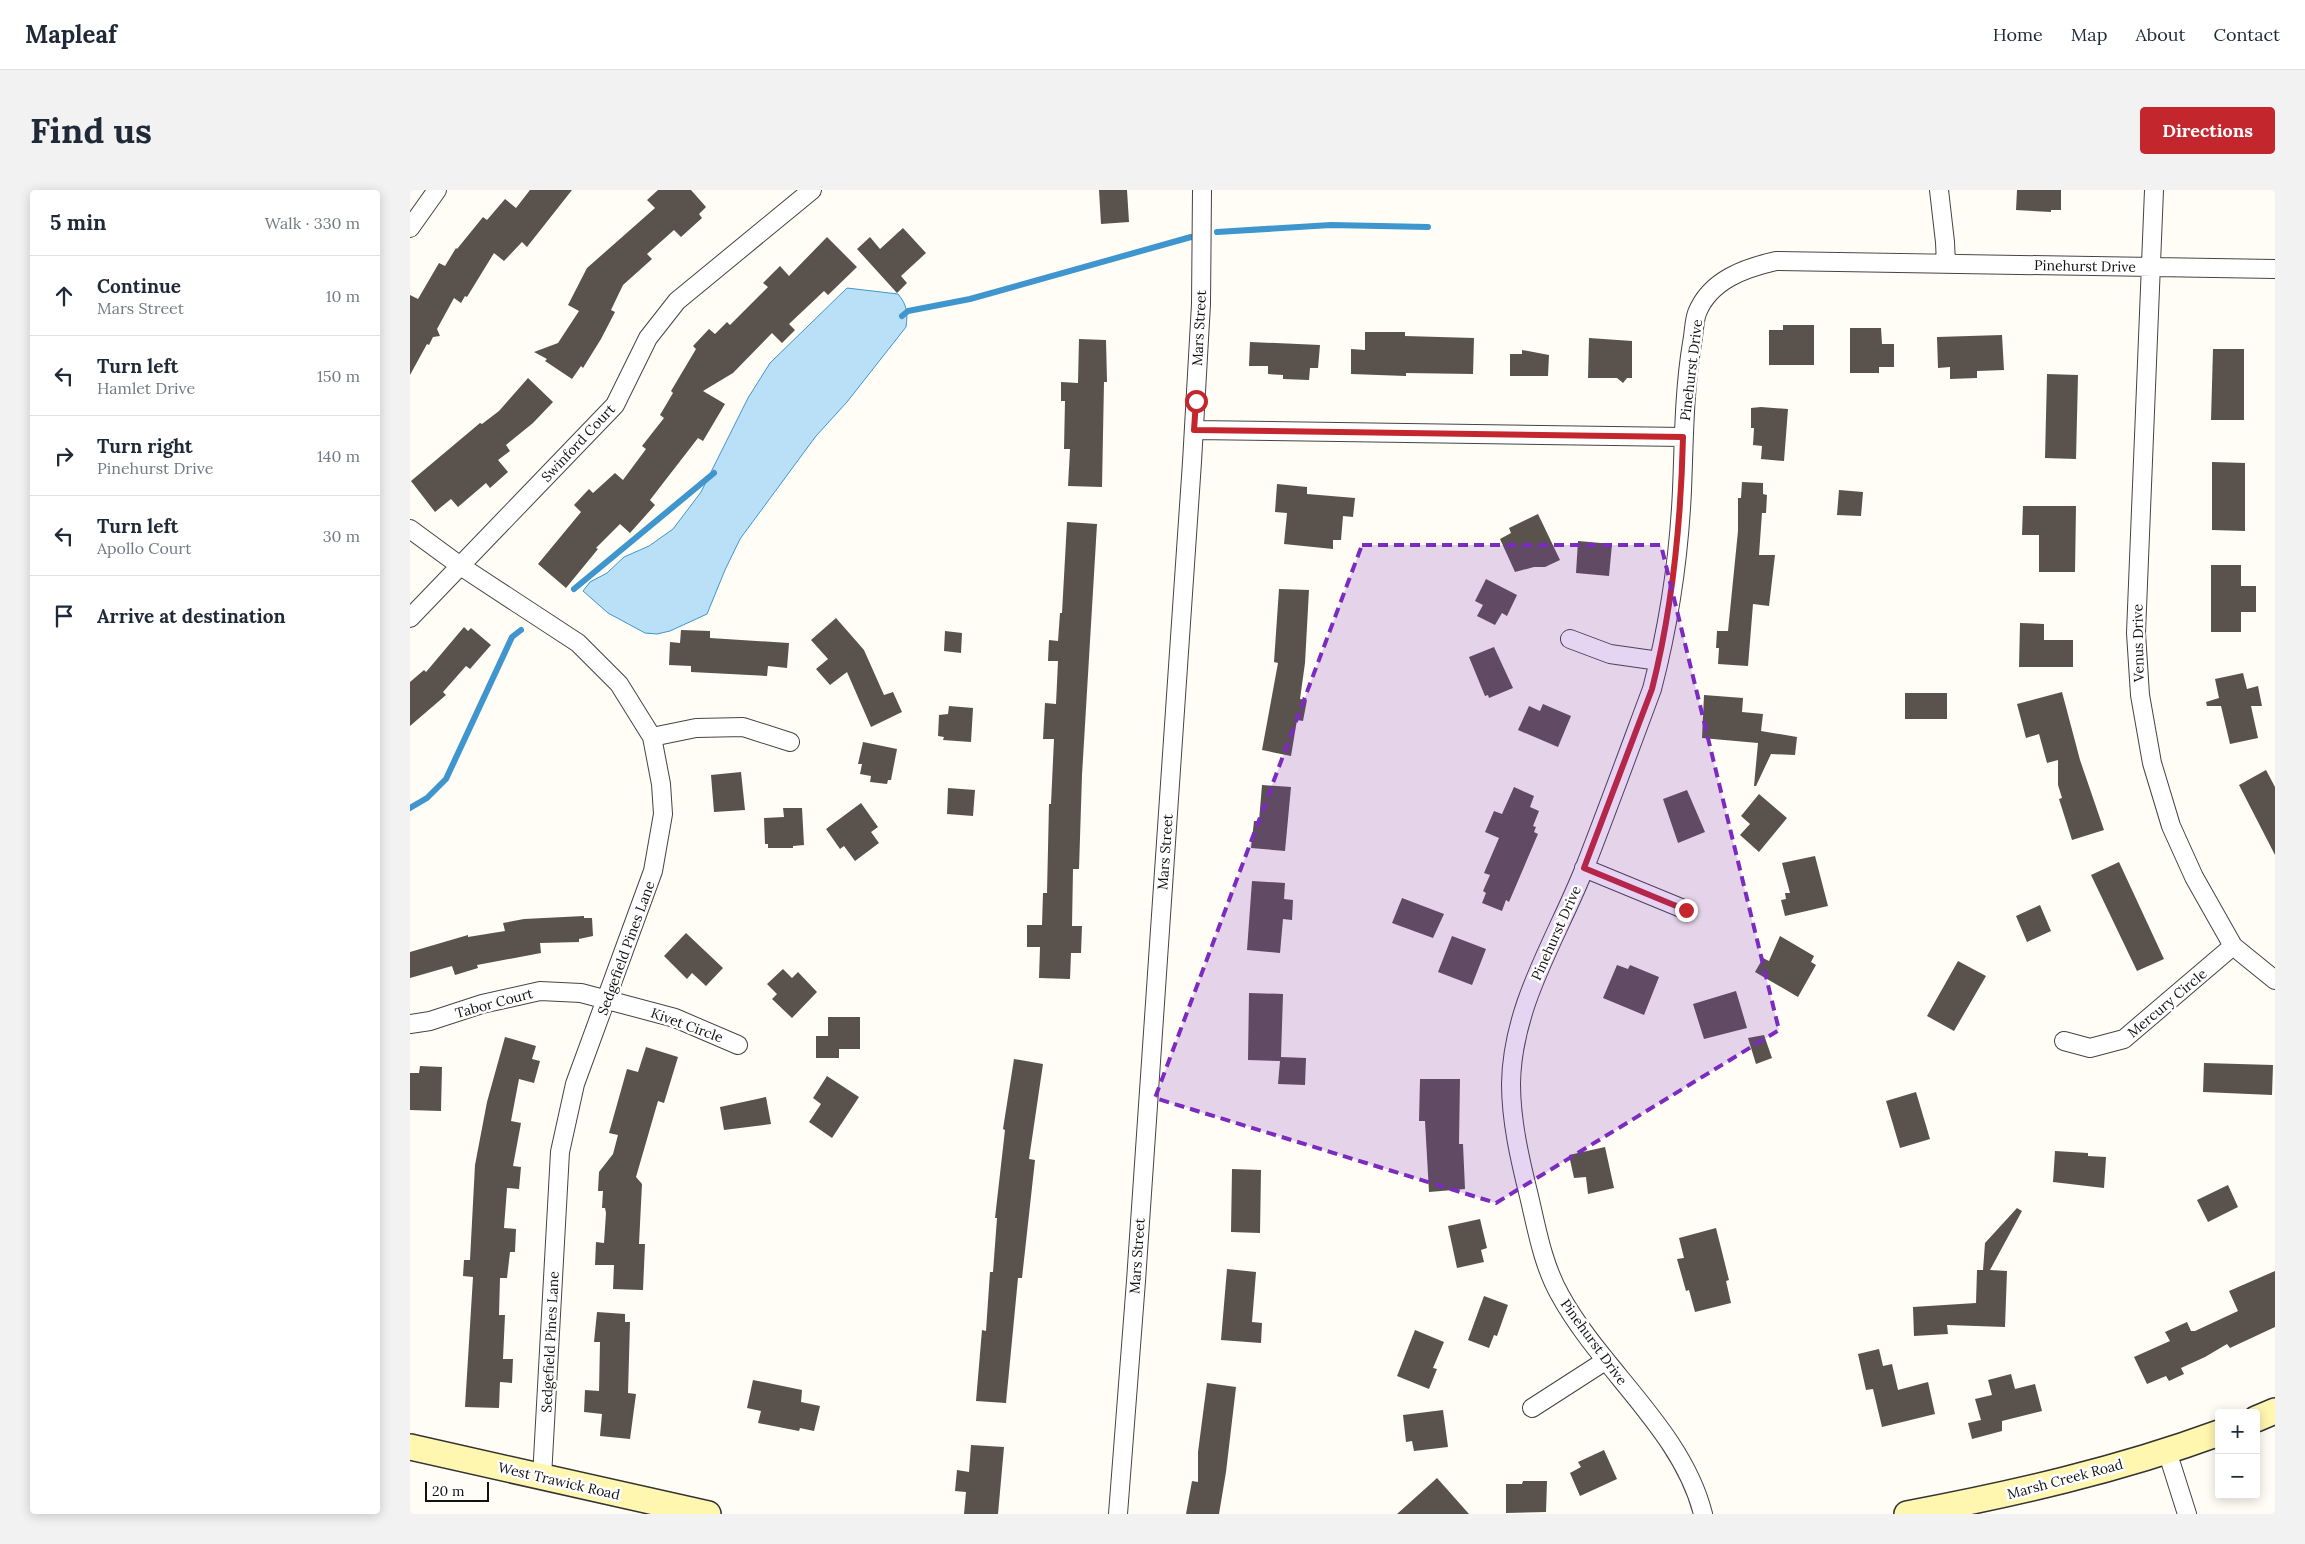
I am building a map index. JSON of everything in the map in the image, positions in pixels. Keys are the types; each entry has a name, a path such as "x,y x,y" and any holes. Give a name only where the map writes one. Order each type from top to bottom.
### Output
{"street":[{"path":"410,228 437,190"},
{"name":"Swinford Court","path":"410,618 615,405 648,338 677,301 812,190"},
{"name":"Mars Street","path":"1118,1514 1136,1281 1194,430 1201,294 1202,190"},
{"path":"1939,190 1946,264"},
{"name":"Venus Drive","path":"2154,190 2136,633 2140,695 2152,762 2171,826 2194,877 2233,946 2275,980"},
{"name":"Pinehurst Drive","path":"1703,1514 1693,1481 1679,1457 1605,1360 1560,1295 1546,1262 1524,1176 1515,1130 1511,1086 1513,1059 1522,1015 1533,983 1584,868 1652,689 1659,661 1673,589 1682,492 1683,437 1690,358 1697,312 1715,286 1746,268 1776,261 2275,269"},
{"path":"1194,430 1683,437"},
{"name":"Sedgefield Pines Lane","path":"410,529 459,565 578,643 619,684 652,737 661,784 663,814 653,871 608,1000 575,1084 560,1152 542,1476"},
{"path":"1570,639 1610,654 1659,661"},
{"path":"652,737 696,728 744,727 790,742"},
{"path":"1584,868 1686,910"},
{"name":"Mercury Circle","path":"2064,1041 2090,1048 2124,1039 2233,946"},
{"name":"Tabor Court","path":"410,1024 430,1021 482,1004 540,991 580,993 608,1000"},
{"name":"Kivet Circle","path":"608,1000 675,1018 738,1044"},
{"path":"1532,1408 1605,1360"},
{"path":"2260,1417 2275,1411"},
{"name":"Marsh Creek Road","path":"1907,1514 1996,1497 2104,1470 2215,1434"},
{"name":"West Trawick Road","path":"410,1447 708,1514"},
{"path":"2166,1451 2187,1514"}],"highlighted area":[{"path":"1362,545 1661,545 1779,1030 1496,1203 1155,1098"}],"water":[{"path":"847,288 898,294 906,309 906,327 847,402 816,436 740,539 707,614 670,631 657,634 645,633 608,613 583,591 590,582 607,573 624,557 649,546 673,529 701,492 748,398 770,363"}],"building":[{"path":"530,190 572,190 527,247 522,242 504,261 494,253 467,297 465,296 461,303 454,298 437,329 440,336 433,337 429,345 427,344 410,375 410,295 418,299 439,263 445,266 456,248 483,217 487,220 505,199 516,208"},
{"path":"658,190 691,190 706,207 699,214 702,218 681,237 674,230 647,254 652,259 623,285 611,310 615,312 601,339 583,368 581,366 572,379 545,361 547,359 534,352 558,343 579,311 568,305 587,268 655,208 647,200"},
{"path":"1099,190 1127,190 1129,222 1101,224"},
{"path":"2017,190 2061,190 2061,210 2051,210 2051,212 2016,210"},
{"path":"903,228 926,253 901,276 907,283 897,293 857,249 870,237 880,249"},
{"path":"827,237 857,267 828,295 824,291 789,324 795,330 782,343 772,333 733,373 703,391 725,404 703,441 698,438 650,500 655,505 630,533 620,524 596,548 598,549 566,588 538,564 581,512 574,505 589,489 593,493 615,473 623,480 646,449 642,446 664,418 660,415 673,393 671,391 696,349 693,346 709,329 715,334 727,322 730,325 768,287 763,283 780,266 789,276"},
{"path":"1783,325 1814,325 1814,365 1769,365 1769,330 1783,330"},
{"path":"1850,328 1881,328 1882,344 1894,344 1894,367 1879,367 1879,373 1850,373"},
{"path":"1365,332 1405,332 1405,336 1474,338 1473,374 1406,373 1406,376 1351,374 1351,349 1365,350"},
{"path":"2002,335 2004,370 1977,371 1977,378 1950,379 1950,367 1938,368 1937,337"},
{"path":"1589,338 1632,341 1632,378 1627,378 1623,383 1617,378 1588,378"},
{"path":"1079,339 1106,340 1107,382 1104,382 1102,487 1068,486 1070,449 1064,449 1065,401 1061,401 1061,382 1078,383"},
{"path":"1250,342 1320,345 1318,368 1310,368 1309,380 1283,379 1283,375 1268,374 1268,366 1249,366"},
{"path":"2213,349 2244,349 2244,420 2211,420"},
{"path":"1522,350 1549,355 1548,376 1510,376 1510,354 1522,354"},
{"path":"2047,374 2078,375 2076,459 2045,458"},
{"path":"528,378 553,402 533,423 506,445 510,451 498,460 508,472 490,488 486,483 458,507 451,499 435,512 411,481 480,423 482,424 499,411"},
{"path":"1751,408 1788,409 1784,461 1761,459 1762,446 1753,445 1754,428 1751,428"},
{"path":"2212,462 2245,463 2245,531 2212,530"},
{"path":"1742,482 1763,483 1763,494 1767,495 1766,513 1762,513 1759,555 1775,555 1769,606 1753,604 1748,666 1718,664 1719,648 1716,648 1717,631 1728,631 1738,531 1738,498 1741,498"},
{"path":"1277,484 1307,487 1307,494 1355,498 1353,517 1343,516 1341,540 1333,540 1333,549 1284,544 1287,513 1275,512"},
{"path":"1839,490 1863,492 1861,516 1837,515"},
{"path":"2023,506 2076,506 2075,572 2039,572 2039,535 2022,535"},
{"path":"1538,514 1560,560 1545,567 1534,567 1515,572 1500,539 1511,533 1509,528"},
{"path":"1067,522 1097,524 1082,775 1079,869 1073,869 1072,926 1082,926 1081,953 1071,953 1070,979 1039,978 1040,947 1027,947 1027,925 1042,925 1043,893 1047,893 1049,804 1051,804 1054,739 1043,739 1045,703 1056,704 1058,661 1048,661 1049,640 1058,641 1060,613 1062,613"},
{"path":"1578,541 1612,544 1609,576 1576,573"},
{"path":"2211,565 2241,565 2241,586 2256,586 2256,612 2241,612 2241,632 2211,632"},
{"path":"1486,579 1517,595 1507,616 1502,613 1495,625 1477,616 1483,605 1475,601"},
{"path":"1279,589 1309,590 1305,663 1300,699 1307,700 1303,721 1297,720 1291,756 1262,750 1278,663 1274,662"},
{"path":"836,618 864,650 884,695 893,692 902,712 871,727 847,672 830,685 816,669 828,659 811,640"},
{"path":"2020,623 2044,624 2044,640 2073,640 2073,667 2019,667"},
{"path":"464,627 468,631 471,628 491,645 470,669 466,666 443,692 446,695 410,726 410,682 424,670 426,672"},
{"path":"681,630 710,631 710,638 789,643 787,668 768,666 767,676 691,672 691,666 669,665 670,642 680,643"},
{"path":"945,631 962,633 961,653 944,651"},
{"path":"1494,647 1513,688 1489,698 1488,695 1485,696 1469,657"},
{"path":"2243,673 2247,689 2258,686 2262,706 2251,706 2258,738 2230,744 2221,706 2207,706 2206,702 2219,698 2215,679"},
{"path":"2062,692 2080,760 2104,830 2072,840 2059,799 2062,798 2058,785 2058,760 2047,763 2039,734 2026,738 2017,704"},
{"path":"1905,693 1947,693 1947,719 1905,719"},
{"path":"1704,695 1743,698 1742,712 1763,714 1761,731 1797,737 1795,755 1771,754 1756,786 1754,786 1758,743 1702,738"},
{"path":"1543,704 1571,716 1558,747 1518,730 1529,706 1540,711"},
{"path":"949,706 973,708 971,742 943,740 944,737 938,736 939,715 948,714"},
{"path":"863,742 897,749 891,780 888,780 887,784 870,782 871,776 860,774 862,764 858,764"},
{"path":"2266,770 2275,787 2275,855 2239,785"},
{"path":"741,772 745,810 714,812 711,775"},
{"path":"1262,785 1291,787 1285,851 1251,848 1254,821 1259,821"},
{"path":"1514,787 1534,796 1530,807 1539,811 1533,826 1536,827 1534,832 1538,834 1509,902 1506,900 1502,911 1482,903 1486,893 1483,891 1490,875 1484,873 1499,838 1485,832 1494,811 1502,814"},
{"path":"948,788 975,790 973,816 947,814"},
{"path":"1687,790 1705,832 1678,843 1663,799"},
{"path":"1759,794 1787,818 1759,852 1740,835 1750,824 1741,816"},
{"path":"861,803 878,827 871,832 879,843 855,861 844,846 840,849 826,829"},
{"path":"783,808 802,808 804,845 793,846 793,848 768,848 768,844 765,844 764,818 784,817"},
{"path":"1815,856 1828,906 1785,916 1781,900 1786,899 1785,893 1790,893 1782,863"},
{"path":"2119,862 2164,959 2137,971 2091,875"},
{"path":"1252,881 1285,883 1284,899 1293,900 1292,920 1283,919 1280,953 1247,950"},
{"path":"1402,898 1444,914 1433,938 1392,923"},
{"path":"2040,905 2051,931 2027,942 2016,916"},
{"path":"584,916 584,918 592,918 593,936 579,939 579,942 540,943 541,953 477,965 478,968 455,975 452,966 410,978 410,952 468,935 468,937 505,931 503,923 524,919"},
{"path":"686,933 723,968 706,986 692,973 687,979 664,956"},
{"path":"1452,936 1486,949 1472,985 1438,972"},
{"path":"1780,936 1814,956 1811,962 1816,965 1798,997 1755,972 1763,958 1769,961"},
{"path":"1958,961 1986,976 1954,1031 1927,1016"},
{"path":"1617,965 1628,969 1630,965 1659,977 1644,1015 1603,998"},
{"path":"783,969 792,978 798,972 817,992 792,1018 772,999 777,994 767,984"},
{"path":"1736,991 1747,1028 1704,1039 1693,1004"},
{"path":"1249,993 1283,994 1281,1057 1306,1058 1305,1085 1278,1084 1280,1061 1248,1060"},
{"path":"828,1017 860,1017 860,1049 839,1049 839,1058 816,1058 816,1036 828,1036"},
{"path":"1764,1035 1772,1058 1756,1064 1748,1038"},
{"path":"505,1037 536,1046 532,1059 540,1061 534,1083 519,1079 511,1121 521,1123 513,1166 521,1167 519,1189 507,1188 504,1228 516,1229 515,1252 510,1252 507,1278 500,1278 499,1315 505,1315 503,1359 513,1359 512,1383 500,1382 499,1408 465,1407 473,1277 463,1276 464,1260 470,1260 475,1165 487,1102"},
{"path":"646,1047 678,1057 664,1103 658,1101 636,1177 642,1184 639,1244 645,1244 643,1290 613,1289 614,1265 595,1265 596,1242 604,1243 606,1213 605,1208 602,1208 603,1191 598,1191 599,1172 613,1154 618,1135 609,1133 627,1069 638,1072"},
{"path":"1014,1059 1043,1064 1029,1159 1035,1160 1022,1278 1018,1278 1006,1403 976,1401 982,1330 986,1331 990,1272 993,1272 997,1218 995,1218 1005,1130 1003,1129"},
{"path":"2204,1063 2273,1065 2272,1095 2203,1092"},
{"path":"420,1066 442,1067 441,1111 410,1110 410,1073 419,1073"},
{"path":"827,1076 859,1097 832,1138 809,1122 821,1104 813,1098"},
{"path":"1420,1079 1460,1079 1459,1144 1463,1144 1465,1189 1429,1192 1425,1121 1419,1121"},
{"path":"1916,1092 1930,1139 1900,1148 1886,1101"},
{"path":"766,1097 771,1124 724,1130 720,1107"},
{"path":"1605,1147 1614,1188 1588,1194 1586,1177 1574,1178 1569,1155"},
{"path":"2055,1151 2088,1153 2088,1156 2106,1157 2104,1188 2053,1182"},
{"path":"1232,1169 1261,1170 1260,1233 1231,1232"},
{"path":"2228,1185 2238,1207 2208,1222 2197,1200"},
{"path":"2017,1208 2022,1211 1990,1270 2007,1271 2005,1327 1947,1325 1948,1334 1914,1336 1913,1307 1976,1303 1977,1270 1983,1270 1985,1243"},
{"path":"1480,1219 1487,1248 1481,1250 1484,1262 1457,1268 1448,1226"},
{"path":"1716,1228 1729,1280 1726,1281 1731,1303 1695,1312 1689,1290 1686,1291 1677,1259 1684,1258 1679,1238"},
{"path":"1227,1269 1256,1272 1252,1322 1262,1323 1261,1343 1221,1340"},
{"path":"2275,1271 2275,1327 2230,1348 2227,1344 2181,1368 2184,1374 2169,1381 2166,1376 2147,1384 2134,1357 2170,1341 2165,1332 2187,1322 2191,1331 2195,1331 2238,1311 2229,1291"},
{"path":"1484,1296 1508,1305 1497,1336 1494,1335 1489,1348 1468,1340"},
{"path":"597,1312 625,1314 625,1322 630,1322 628,1393 636,1394 630,1439 600,1436 602,1414 584,1412 585,1390 599,1391 600,1342 594,1342"},
{"path":"1415,1330 1444,1342 1433,1368 1437,1369 1429,1389 1397,1376"},
{"path":"1879,1349 1883,1366 1892,1364 1898,1390 1928,1382 1935,1414 1882,1427 1873,1389 1866,1390 1858,1354"},
{"path":"2011,1374 2015,1389 2035,1384 2042,1411 2002,1421 2002,1431 1972,1439 1968,1423 1981,1420 1975,1399 1992,1395 1988,1380"},
{"path":"753,1380 802,1390 801,1402 820,1406 814,1431 800,1428 799,1431 758,1423 761,1411 747,1408"},
{"path":"1207,1383 1236,1387 1226,1472 1219,1514 1186,1514 1192,1481 1198,1482 1198,1452"},
{"path":"1443,1410 1448,1447 1414,1451 1412,1441 1406,1442 1403,1415"},
{"path":"971,1445 1004,1447 998,1514 964,1514 966,1492 955,1491 957,1470 969,1472"},
{"path":"1604,1450 1617,1479 1580,1496 1570,1473 1581,1467 1578,1462"},
{"path":"1437,1478 1469,1514 1397,1514 1426,1488"},
{"path":"1523,1481 1547,1481 1546,1512 1506,1513 1506,1484 1522,1484"}],"waterway":[{"path":"1217,232 1331,225 1428,227"},
{"path":"902,316 908,311 970,299 1191,237"},
{"path":"574,589 714,473"},
{"path":"410,808 427,798 446,779 512,637 521,630"}],"route":[{"path":"1196,401 1194,430 1683,437 1682,492 1673,589 1659,661 1652,689 1584,868 1686,910"}]}
